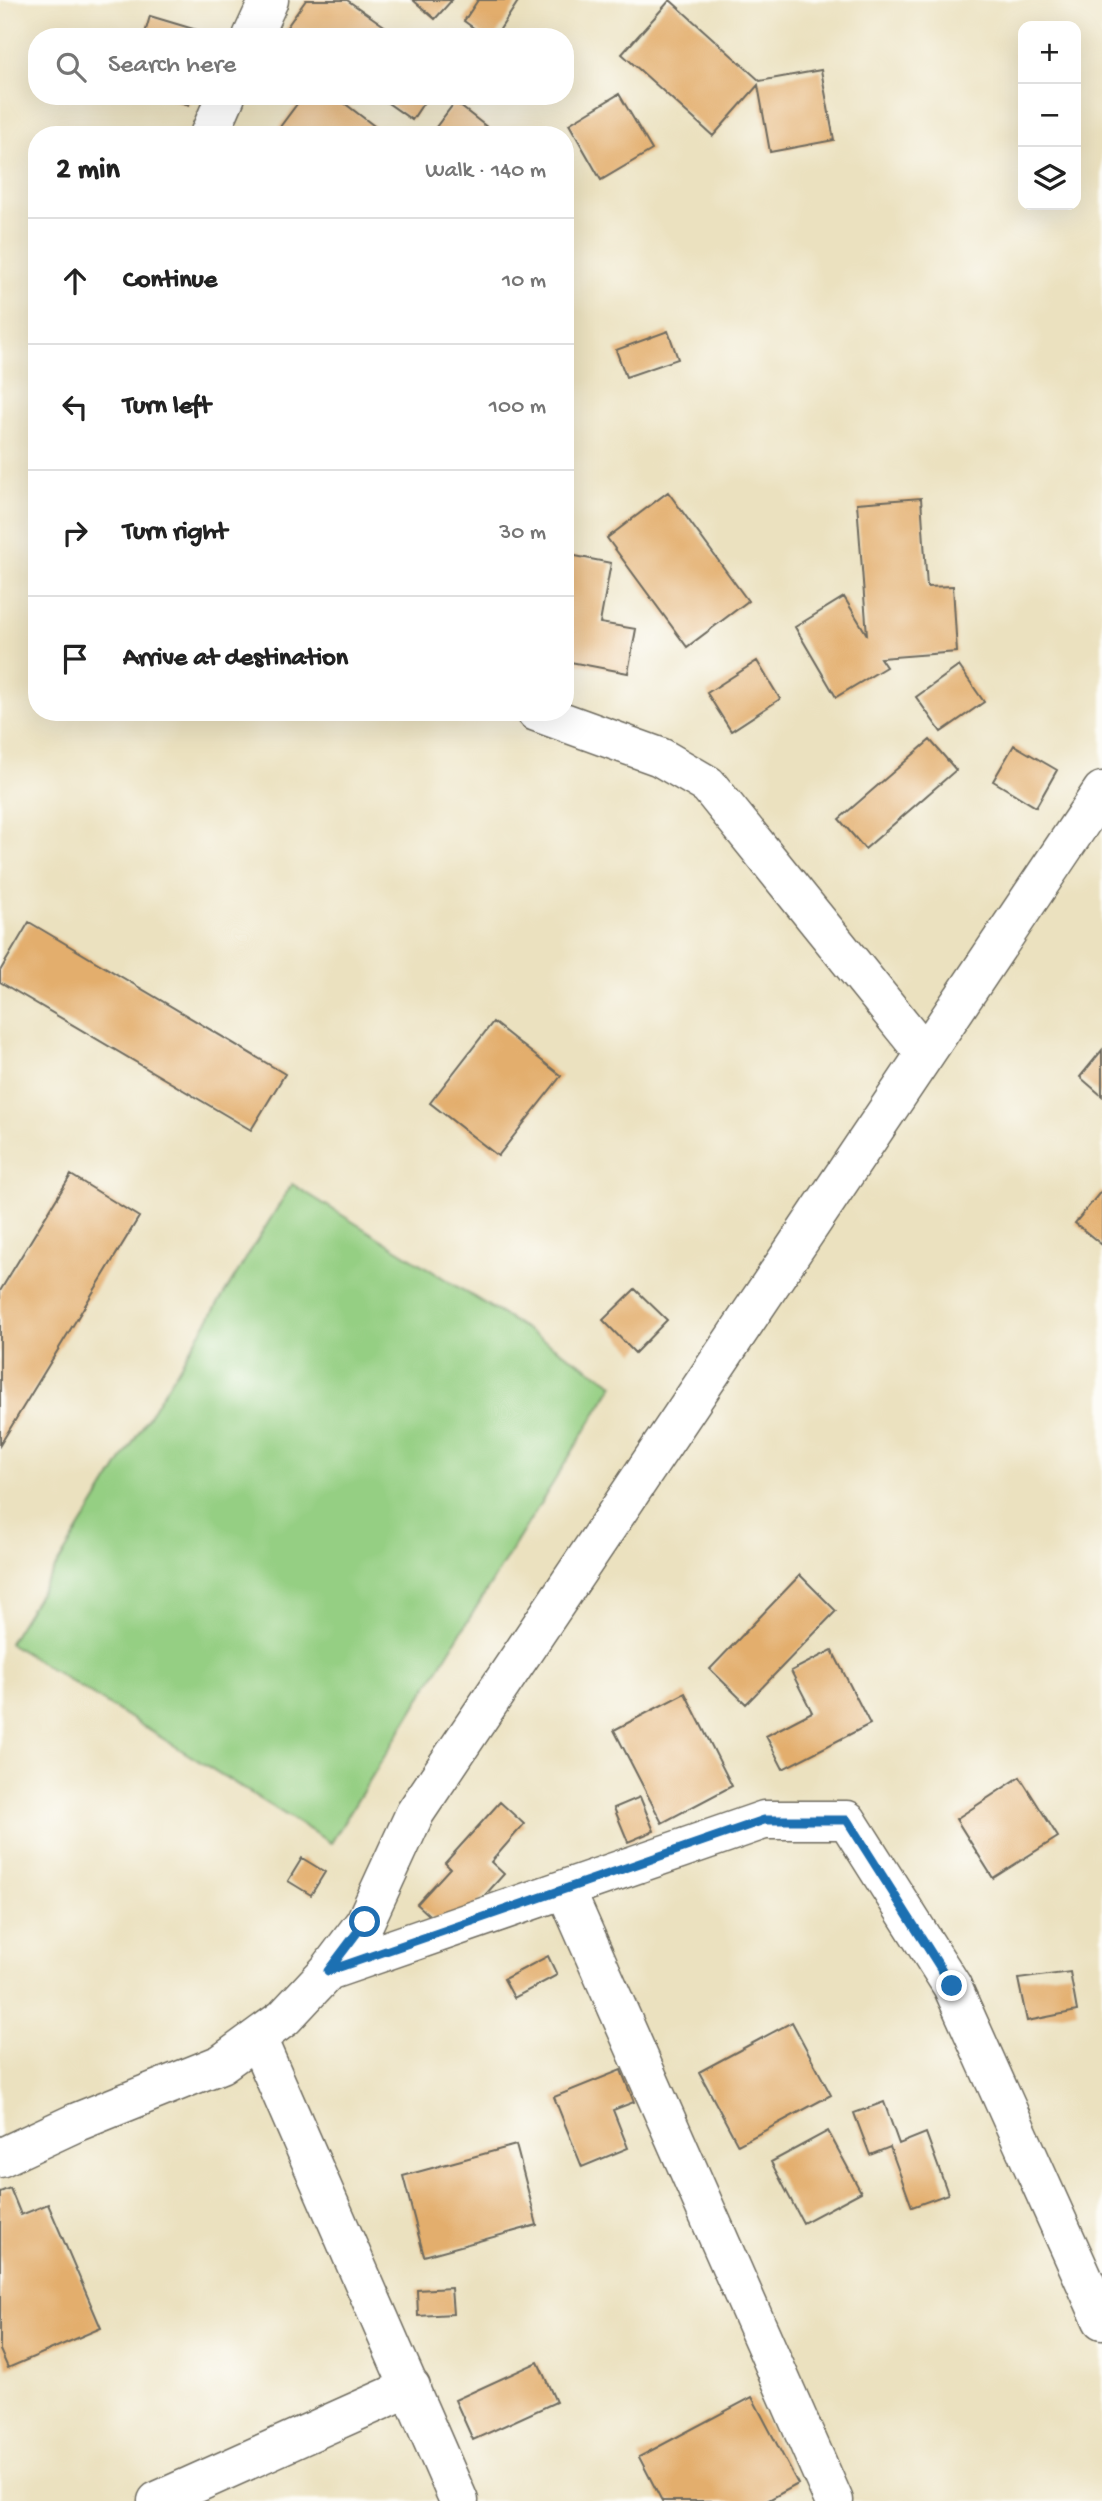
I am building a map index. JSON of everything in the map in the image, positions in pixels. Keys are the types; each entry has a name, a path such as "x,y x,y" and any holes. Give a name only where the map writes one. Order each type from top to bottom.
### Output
{"street":[{"path":"256,28 269,0"},
{"path":"213,126 222,105"},
{"path":"561,721 660,757 708,785 925,1054"},
{"path":"0,2158 77,2122 221,2064 284,2018 328,1971 365,1922 415,1813 1102,791"},
{"path":"328,1971 764,1820 847,1820 952,1986 1102,2320"},
{"path":"565,1889 834,2501"},
{"path":"257,2038 459,2501"},
{"path":"157,2501 411,2387"}],"green space":[{"path":"292,1184 614,1384 331,1843 9,1643"}],"building":[{"path":"306,0 347,0 387,28 286,28"},
{"path":"413,0 452,0 435,19"},
{"path":"478,0 519,0 501,28 474,28 464,21"},
{"path":"670,0 760,81 821,70 834,140 770,152 758,85 713,136 622,54"},
{"path":"150,16 190,28 147,28"},
{"path":"619,94 652,150 601,180 574,133 574,126 569,124"},
{"path":"296,105 347,105 374,126 281,126"},
{"path":"391,105 422,105 412,120"},
{"path":"453,105 459,105 486,126 437,126"},
{"path":"668,331 678,359 626,377 616,350"},
{"path":"668,492 748,601 687,647 607,538"},
{"path":"921,498 927,587 953,586 957,652 880,658 886,667 836,697 795,627 844,597 867,635 857,503"},
{"path":"574,556 611,563 600,623 636,629 628,673 574,663"},
{"path":"757,661 780,699 731,731 707,693"},
{"path":"959,666 984,702 941,732 916,697"},
{"path":"930,740 956,770 865,849 839,819"},
{"path":"1014,745 1057,770 1036,807 993,781"},
{"path":"29,922 285,1074 251,1130 0,982 0,971"},
{"path":"493,1022 561,1076 498,1156 430,1103"},
{"path":"1102,1050 1102,1096 1080,1077"},
{"path":"71,1175 139,1217 0,1445 0,1291"},
{"path":"1102,1190 1102,1245 1075,1223"},
{"path":"635,1289 667,1320 635,1353 603,1320"},
{"path":"800,1575 836,1611 746,1704 710,1669"},
{"path":"832,1650 870,1724 783,1769 766,1736 812,1712 791,1671"},
{"path":"685,1693 732,1786 662,1823 614,1730"},
{"path":"1020,1777 1058,1837 993,1878 956,1819"},
{"path":"640,1797 654,1831 628,1842 614,1808"},
{"path":"500,1802 524,1824 491,1862 504,1874 450,1934 417,1904 450,1868 445,1863"},
{"path":"302,1858 325,1872 311,1895 288,1881"},
{"path":"548,1956 557,1975 514,1998 504,1979"},
{"path":"1070,1972 1077,2011 1027,2021 1018,1979"},
{"path":"792,2022 831,2095 738,2145 699,2072"},
{"path":"621,2070 634,2102 613,2110 628,2148 582,2167 554,2097"},
{"path":"884,2102 899,2144 926,2133 948,2194 912,2207 890,2147 870,2155 854,2113"},
{"path":"828,2131 861,2192 803,2223 771,2162"},
{"path":"516,2145 537,2225 424,2256 403,2176"},
{"path":"10,2188 21,2215 48,2204 101,2328 8,2368 0,2350 0,2192"},
{"path":"451,2288 453,2314 418,2316 417,2290"},
{"path":"538,2362 556,2402 473,2440 455,2400"},
{"path":"752,2397 798,2484 767,2501 662,2501 639,2457"}],"route":[{"path":"365,1922 328,1971 764,1820 847,1820 952,1986"}]}
